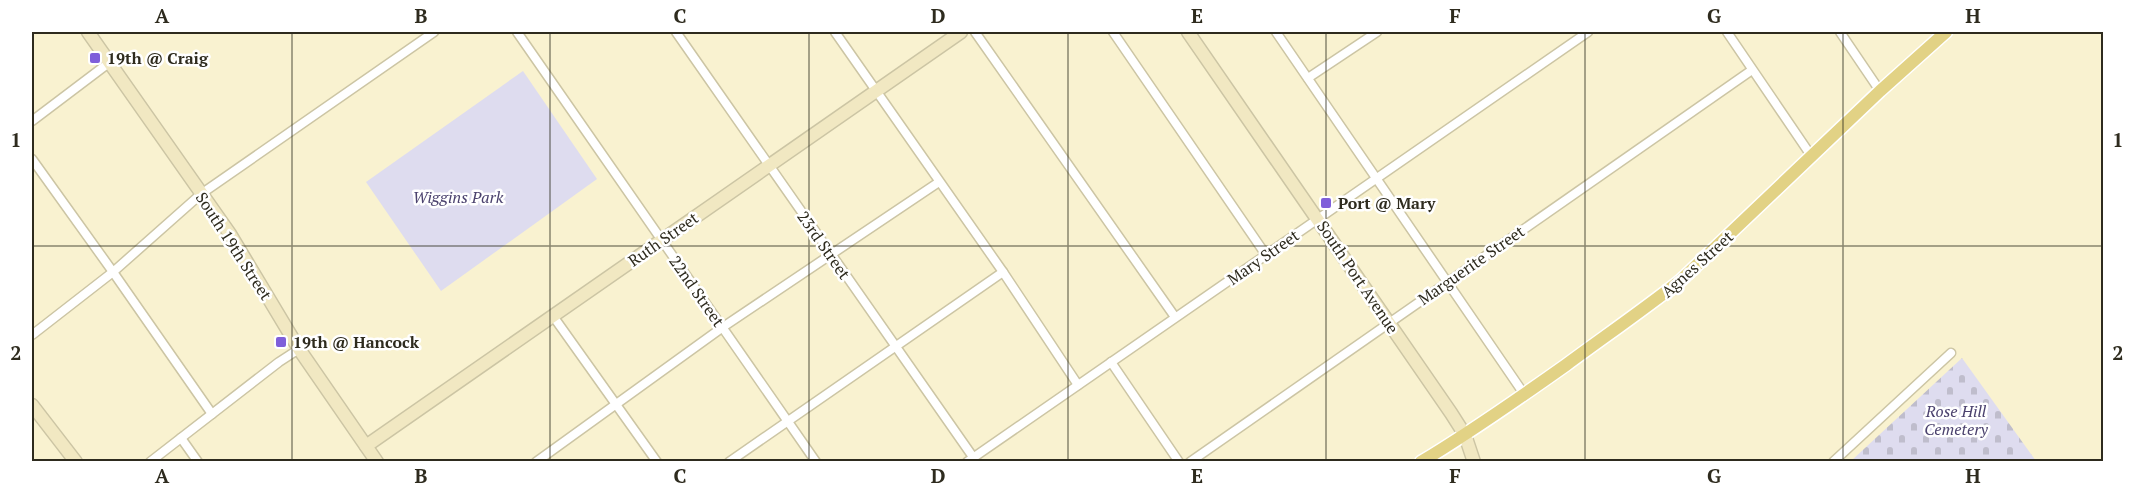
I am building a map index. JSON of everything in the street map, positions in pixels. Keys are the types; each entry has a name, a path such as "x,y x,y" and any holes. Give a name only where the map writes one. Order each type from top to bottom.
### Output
{"main road":[{"name":"Agnes Street","path":"1421,462 1524,394 1680,281 1880,91 1946,32"}],"street":[{"name":"South 19th Street","path":"88,32 230,234 299,349 377,462"},
{"path":"32,335 113,272 201,194 434,32"},
{"name":"22nd Street","path":"517,32 816,462"},
{"name":"23rd Street","path":"676,32 970,459"},
{"path":"835,32 1003,272 1078,385"},
{"name":"Ruth Street","path":"366,446 961,32"},
{"path":"975,32 1175,317"},
{"path":"1113,32 1266,255"},
{"name":"South Port Avenue","path":"1188,32 1465,435 1474,462"},
{"path":"1276,32 1524,394"},
{"path":"1308,78 1377,32"},
{"name":"Mary Street","path":"970,459 1588,32"},
{"path":"1727,32 1812,157"},
{"path":"1840,32 1880,91"},
{"path":"32,121 110,62"},
{"name":"Marguerite Street","path":"1190,462 1752,70"},
{"path":"32,159 212,414"},
{"path":"536,462 723,327 939,182"},
{"path":"734,460 1003,272"},
{"path":"553,316 657,462"},
{"path":"150,462 299,349"},
{"path":"1833,462 1951,353"},
{"path":"1111,362 1179,462"},
{"path":"32,405 76,462"},
{"path":"181,438 198,462"}],"green space":[{"name":"Wiggins Park","path":"523,71 597,179 441,291 366,182"},
{"name":"Rose Hill Cemetery","path":"1962,358 2036,461 1851,461"}],"place":[{"name":"19th @ Craig","path":"95,58"},
{"name":"Port @ Mary","path":"1326,203"},
{"name":"19th @ Hancock","path":"281,342"}]}
